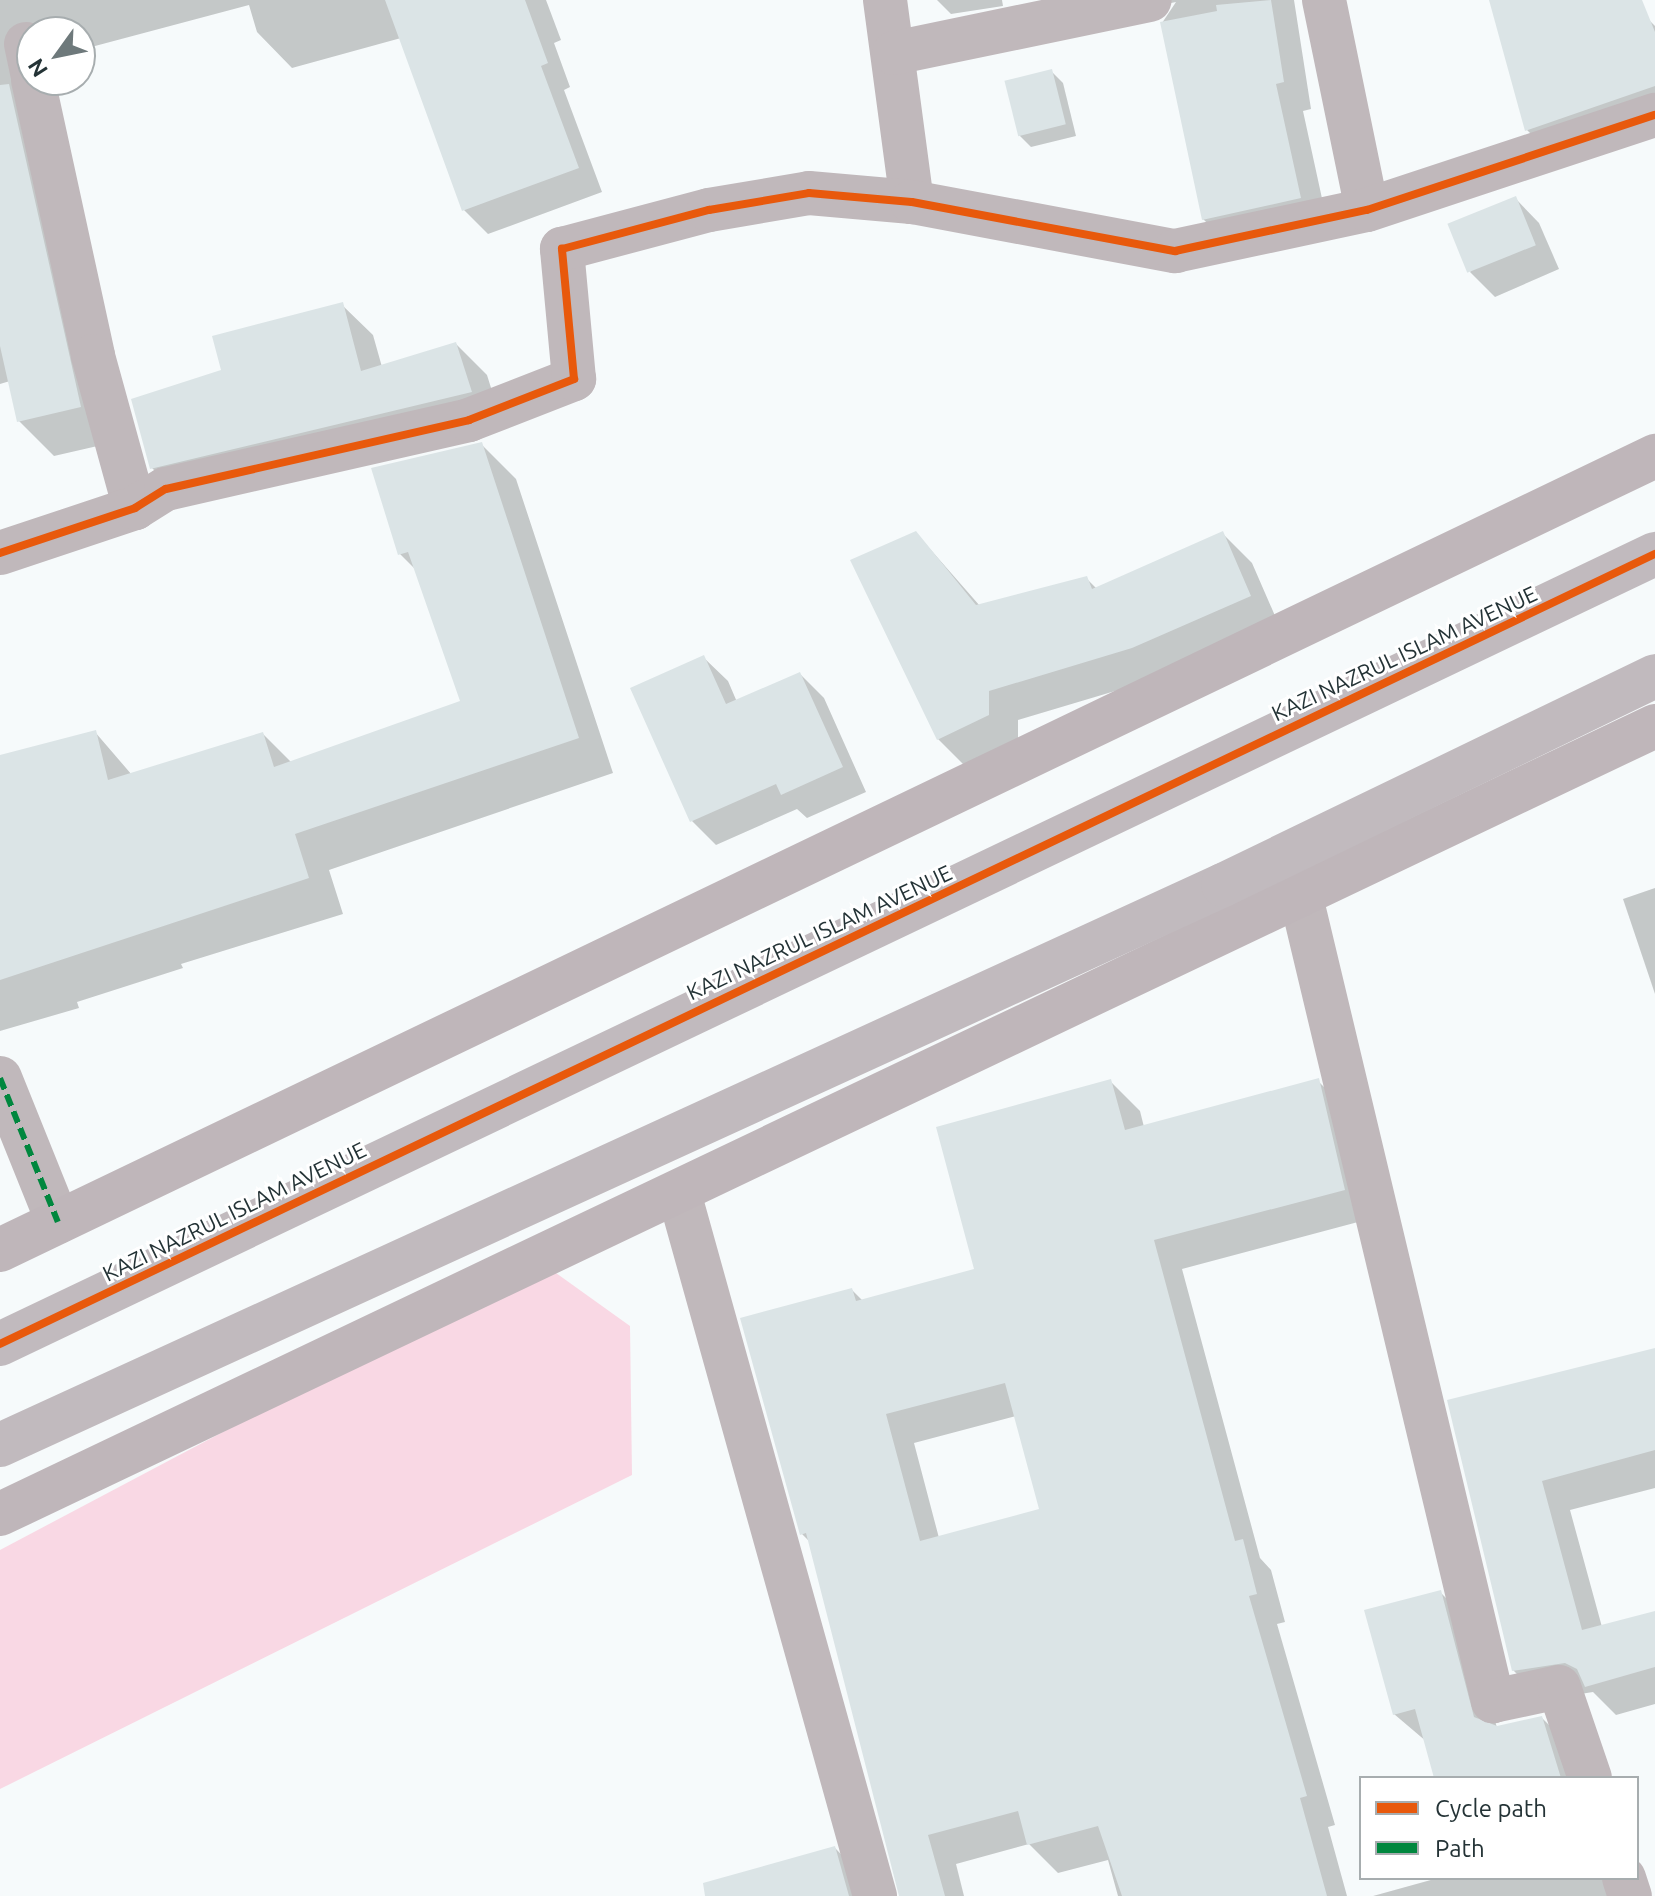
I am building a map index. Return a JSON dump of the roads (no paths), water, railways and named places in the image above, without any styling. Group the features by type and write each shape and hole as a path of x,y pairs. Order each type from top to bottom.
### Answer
{"main road":[{"name":"KAZI NAZRUL ISLAM AVENUE","path":"0,1344 1655,554"},
{"path":"0,1445 1223,885 1655,676"}],"street":[{"path":"885,0 912,202"},
{"path":"894,53 1150,0"},
{"path":"1324,0 1367,210"},
{"path":"37,96 93,356 135,508"},
{"path":"0,553 135,508 166,489 469,420 574,379 562,249 709,210 809,193 912,202 1175,251 1367,210 1655,115"},
{"path":"0,1250 1655,456"},
{"path":"0,1514 1655,726"},
{"path":"1301,897 1493,1701 1559,1687 1589,1776"},
{"path":"0,1078 58,1222"},
{"path":"679,1193 875,1896"}]}
